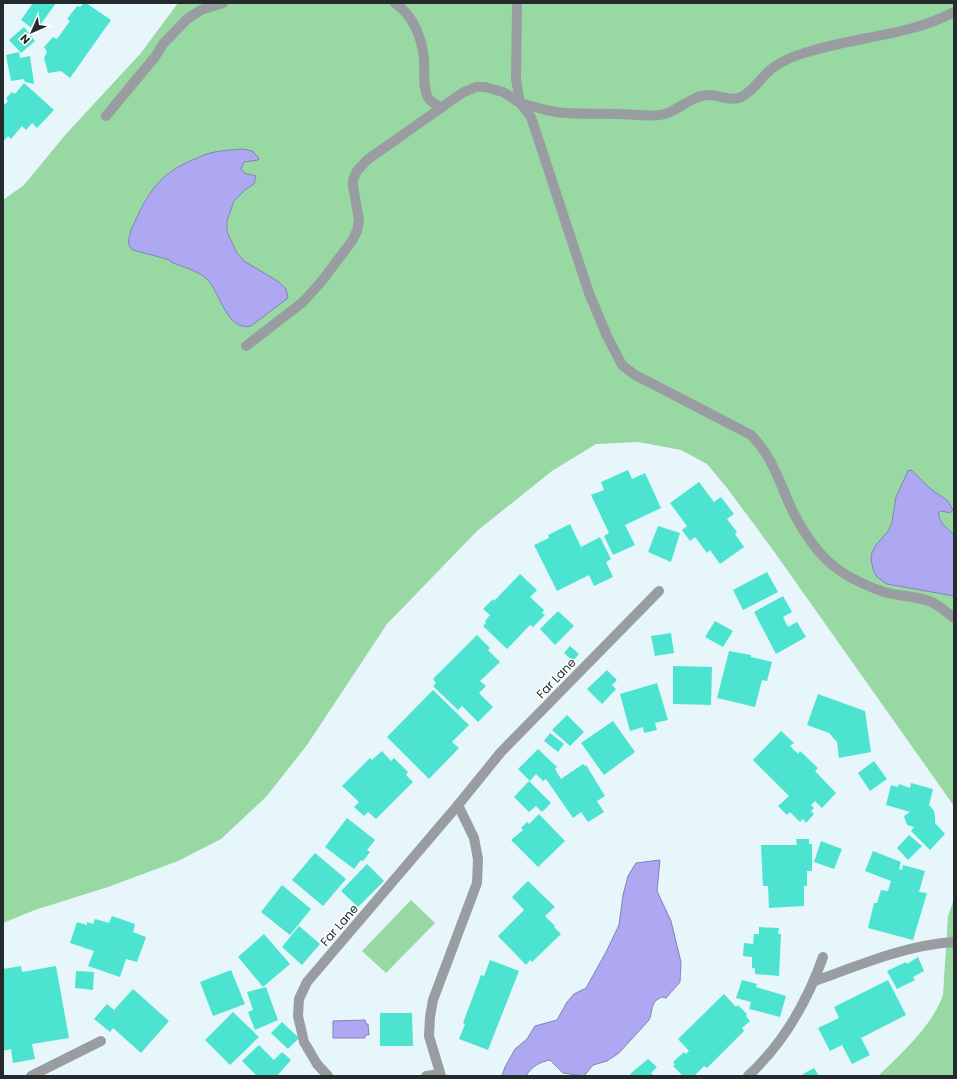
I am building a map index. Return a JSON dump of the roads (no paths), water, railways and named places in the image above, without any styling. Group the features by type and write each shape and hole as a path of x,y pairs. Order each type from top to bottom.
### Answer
{"street":[{"path":"106,116 155,57 163,44 187,19 201,10 223,3"},
{"path":"395,3 410,17 418,30 424,60 424,79 428,99 441,108"},
{"path":"517,3 516,80 520,103 531,117 589,293 607,336 622,365 647,381 751,434 768,455 793,512 805,533 821,554 834,567 851,578 884,592 929,601 941,607 954,618"},
{"path":"246,346 303,302 321,282 352,241 357,231 359,220 353,186 357,171 368,160 462,93 476,86 485,86 503,92 520,103 556,112 589,114 664,114 693,99 704,96 709,95 728,100 739,98 751,91 767,72 795,56 832,45 919,27 954,12"},
{"name":"Far Lane","path":"328,1076 317,1064 304,1042 298,1016 299,999 307,982 458,805 501,752 659,591"},
{"path":"426,1076 441,1075 429,1036 433,1000 476,883 478,859 474,838 458,805"},
{"path":"815,981 874,960 911,949 935,943 954,942"},
{"path":"748,1076 778,1045 793,1023 815,981 824,957"},
{"path":"31,1076 102,1040"}]}
